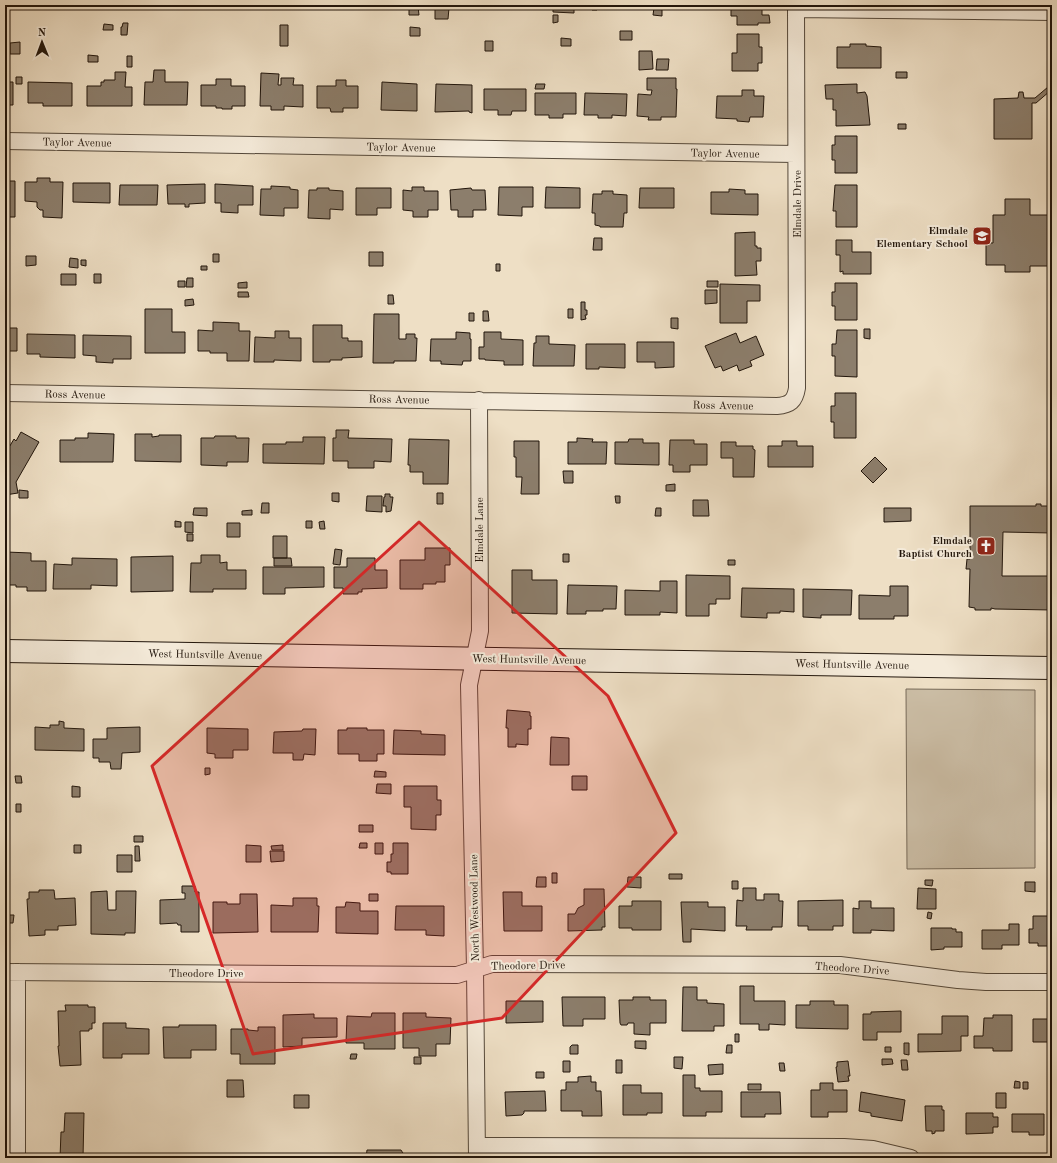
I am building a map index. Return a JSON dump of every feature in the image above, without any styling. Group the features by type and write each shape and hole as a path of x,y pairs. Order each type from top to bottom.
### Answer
{"main road":[{"name":"West Huntsville Avenue","path":"5,651 1052,668"}],"street":[{"path":"796,7 1052,12"},
{"name":"Elmdale Drive","path":"792,402 796,396 797,388 796,7"},
{"name":"Taylor Avenue","path":"5,141 796,154"},
{"name":"Ross Avenue","path":"5,393 777,406 786,405 792,402"},
{"name":"Elmdale Lane","path":"474,659 480,630 479,400"},
{"name":"North Westwood Lane","path":"474,659 469,685 477,1152"},
{"name":"Theodore Drive","path":"11,972 457,974 492,964 840,965 958,980 986,982 1052,982"},
{"path":"11,972 11,1123 17,1158"},
{"path":"477,1152 844,1147 873,1148 911,1158"}],"highlighted area":[{"path":"419,522 608,696 676,833 502,1018 253,1054 152,766"}],"shaded area":[{"path":"906,689 1035,690 1035,868 907,869"}],"building":[{"path":"553,5 574,5 574,13 553,12"},
{"path":"592,5 597,5 597,10 592,10"},
{"path":"731,5 762,5 762,15 769,15 770,23 758,23 758,25 737,25 737,16 731,16"},
{"path":"409,6 418,6 419,15 409,15"},
{"path":"435,8 449,8 448,19 435,19"},
{"path":"654,8 662,9 662,16 653,15"},
{"path":"553,15 558,15 558,22 553,23"},
{"path":"123,23 128,23 127,35 121,35 121,27"},
{"path":"104,24 113,25 113,30 103,30"},
{"path":"280,25 288,25 288,46 280,46"},
{"path":"410,27 420,28 420,36 410,36"},
{"path":"620,31 632,31 632,40 620,40"},
{"path":"737,34 759,34 759,47 762,47 762,63 758,63 758,71 732,71 732,53 737,53"},
{"path":"561,38 571,39 571,46 561,46"},
{"path":"485,41 493,41 493,51 485,51"},
{"path":"20,42 20,54 10,54 10,43"},
{"path":"850,44 866,44 866,46 881,47 881,68 837,68 837,47 850,47"},
{"path":"639,51 652,51 653,69 639,70"},
{"path":"88,55 98,56 98,62 88,62"},
{"path":"127,56 132,56 132,67 127,67"},
{"path":"657,59 669,59 668,70 656,70"},
{"path":"154,70 165,70 165,82 188,82 187,105 144,105 145,82 153,82"},
{"path":"115,72 126,72 125,87 132,87 132,106 87,106 87,86 101,86 101,82 104,82 104,80 115,80"},
{"path":"896,72 907,72 907,78 896,78"},
{"path":"261,73 279,74 278,85 281,85 281,78 294,78 293,85 303,85 303,107 284,106 284,110 271,110 271,106 260,106"},
{"path":"5,76 7,76 7,82 13,82 13,105 5,105"},
{"path":"16,77 22,77 22,84 16,84"},
{"path":"647,78 676,78 676,117 661,117 661,120 648,120 649,117 637,116 638,94 651,95 652,90 647,90"},
{"path":"216,79 231,79 231,86 245,86 245,106 232,106 232,109 222,109 216,108 216,106 201,106 201,85 216,85"},
{"path":"336,80 346,80 346,86 358,86 358,108 343,108 343,112 331,112 330,108 317,108 317,86 336,86"},
{"path":"28,82 72,83 72,106 43,106 43,103 28,103"},
{"path":"382,82 417,84 417,111 381,110"},
{"path":"436,84 472,85 472,113 469,111 435,112"},
{"path":"536,84 545,84 544,89 535,89"},
{"path":"857,84 857,93 865,92 867,96 870,125 836,126 836,110 833,110 833,99 826,99 825,85"},
{"path":"1048,87 1052,87 1052,91 1036,103 1032,103 1032,139 994,139 994,99 1018,98 1019,92 1023,92 1024,98 1035,98"},
{"path":"484,89 526,89 526,111 512,111 511,115 498,115 498,110 484,110"},
{"path":"742,90 754,90 754,96 764,96 763,117 750,117 749,122 737,121 737,119 716,118 717,96 742,96"},
{"path":"535,93 576,93 576,114 563,114 563,118 549,118 549,115 535,115"},
{"path":"585,93 627,94 626,116 612,115 612,118 598,118 598,115 584,115"},
{"path":"898,124 906,124 906,129 898,129"},
{"path":"835,136 857,136 857,173 835,173 835,160 832,160 832,145 835,145"},
{"path":"37,178 50,178 50,182 63,182 62,218 43,217 43,210 40,210 37,207 37,202 25,201 25,182 37,182"},
{"path":"5,181 15,181 15,217 5,217"},
{"path":"73,183 110,183 110,203 73,202"},
{"path":"205,184 205,203 189,204 189,207 185,207 185,204 168,204 167,185"},
{"path":"215,184 253,186 253,205 238,205 238,213 221,212 221,203 215,203"},
{"path":"120,185 158,185 157,205 119,205"},
{"path":"835,185 857,185 857,227 836,227 836,211 833,211"},
{"path":"271,186 290,187 290,189 298,190 298,208 284,208 284,216 260,215 261,189 271,189"},
{"path":"412,187 424,187 424,191 438,191 438,210 428,210 428,217 413,217 413,211 403,210 403,190 412,191"},
{"path":"499,187 533,187 533,207 522,207 522,216 498,215"},
{"path":"546,187 580,188 580,208 545,208"},
{"path":"317,188 329,188 329,190 343,191 343,210 330,209 330,219 308,218 309,190 317,190"},
{"path":"356,188 391,188 391,208 377,208 377,215 356,215"},
{"path":"471,188 472,190 485,190 486,210 473,210 473,217 458,217 458,210 451,210 450,190"},
{"path":"640,188 674,188 674,208 639,208"},
{"path":"729,189 745,190 745,194 758,194 758,215 711,214 711,192 729,192"},
{"path":"602,191 613,191 613,194 627,195 627,213 624,213 623,227 600,227 595,225 595,213 592,213 593,194 602,194"},
{"path":"1005,199 1030,199 1030,215 1050,215 1050,236 1052,236 1052,244 1050,244 1050,265 1030,266 1030,272 1005,272 1005,265 986,265 986,243 993,243 993,215 1005,215"},
{"path":"755,232 755,246 757,246 757,248 761,248 761,261 756,261 757,275 735,276 735,233"},
{"path":"594,238 602,238 602,250 593,250"},
{"path":"836,240 852,240 852,252 871,252 871,274 843,274 843,271 840,272 840,255 836,255"},
{"path":"369,252 383,252 383,266 369,266"},
{"path":"213,254 219,254 219,262 213,262"},
{"path":"26,256 36,256 36,265 26,266"},
{"path":"70,258 78,259 78,268 69,267"},
{"path":"81,260 86,260 86,266 81,265"},
{"path":"496,264 500,264 500,271 496,271"},
{"path":"201,266 207,266 207,270 201,270"},
{"path":"61,274 76,274 76,285 61,285"},
{"path":"94,274 101,274 101,283 94,283"},
{"path":"187,278 193,278 193,287 186,287"},
{"path":"178,281 185,281 185,287 178,287"},
{"path":"707,281 718,281 718,287 707,287"},
{"path":"247,282 247,288 238,288 238,283"},
{"path":"835,283 857,283 857,320 835,320 835,306 832,306 832,292 835,292"},
{"path":"720,284 760,285 760,301 747,301 747,323 720,323"},
{"path":"705,290 717,290 717,303 705,304"},
{"path":"238,292 248,292 249,297 238,297"},
{"path":"5,293 9,293 9,309 5,309"},
{"path":"388,295 393,295 394,304 388,304"},
{"path":"193,299 194,305 185,306 185,300"},
{"path":"581,302 585,302 585,310 587,310 587,315 585,315 586,319 581,320"},
{"path":"145,309 172,309 172,332 185,332 185,353 145,353"},
{"path":"568,309 573,309 573,318 568,318"},
{"path":"483,311 488,311 489,321 483,321"},
{"path":"469,313 474,313 474,321 469,321"},
{"path":"374,314 399,314 399,339 406,339 406,334 415,334 415,338 417,338 416,361 373,363"},
{"path":"671,318 678,318 678,329 671,328"},
{"path":"213,322 239,323 239,331 250,331 249,361 227,361 227,353 198,351 198,330 213,331"},
{"path":"313,325 342,325 342,338 348,338 348,341 362,341 362,357 342,358 342,360 330,360 330,362 313,362"},
{"path":"5,328 17,328 17,351 5,351"},
{"path":"864,329 870,329 870,339 864,338"},
{"path":"837,330 857,330 857,377 835,376 835,356 832,356 832,344 836,344"},
{"path":"275,331 289,331 289,338 301,338 301,361 274,360 274,362 254,362 255,337 275,338"},
{"path":"456,332 470,333 471,361 463,361 462,365 441,364 441,361 430,361 431,339 456,339"},
{"path":"484,332 501,332 501,339 523,340 523,365 504,365 504,361 479,359 479,347 484,347"},
{"path":"736,333 740,343 756,336 764,355 750,361 752,366 739,371 737,365 723,371 721,366 715,368 705,346"},
{"path":"27,334 75,335 75,358 40,357 40,354 27,354"},
{"path":"83,335 131,336 131,359 113,359 113,363 96,362 96,356 83,355"},
{"path":"536,336 549,336 549,344 575,345 574,366 533,366 534,343 536,343"},
{"path":"637,342 674,342 674,367 655,368 655,362 637,362"},
{"path":"586,344 625,344 625,368 599,367 599,369 586,369"},
{"path":"835,393 856,393 856,438 834,438 834,422 831,422 831,406 835,406"},
{"path":"336,430 349,430 348,438 392,439 391,462 374,461 374,468 348,468 348,461 333,461 333,438 336,438"},
{"path":"21,432 39,442 16,482 18,493 5,495 5,454 14,439 16,441"},
{"path":"88,433 114,434 113,462 60,462 60,440 88,438"},
{"path":"135,434 152,434 152,437 159,435 181,435 181,462 135,461"},
{"path":"215,436 236,436 236,438 249,438 248,462 227,462 227,466 201,465 201,438 214,438"},
{"path":"303,437 325,437 324,464 263,463 263,444 303,442"},
{"path":"577,438 593,439 592,442 607,442 606,464 568,464 568,442 577,442"},
{"path":"409,439 449,440 448,484 423,484 423,472 410,472 410,465 408,465"},
{"path":"629,439 643,439 643,443 659,443 659,465 615,464 615,442 628,442"},
{"path":"670,440 694,440 694,444 707,444 707,465 690,465 690,472 673,472 673,465 669,465"},
{"path":"514,441 539,441 539,494 521,494 522,477 516,477"},
{"path":"782,441 797,441 797,446 813,446 813,467 768,467 768,446 782,446"},
{"path":"721,442 736,442 736,446 753,446 753,449 755,450 754,477 733,477 733,458 721,458"},
{"path":"875,457 887,469 873,483 861,471"},
{"path":"563,471 573,471 573,483 564,483"},
{"path":"675,484 675,491 666,491 666,485"},
{"path":"19,490 28,491 28,498 19,498"},
{"path":"332,493 339,493 339,502 332,501"},
{"path":"437,493 443,493 443,504 437,504"},
{"path":"385,494 390,494 390,497 393,497 391,511 386,512 386,506 383,506"},
{"path":"367,496 382,496 382,512 366,511"},
{"path":"615,496 620,496 620,503 616,503"},
{"path":"693,500 708,500 709,516 693,516"},
{"path":"262,503 269,503 269,513 261,513"},
{"name":"Elmdale Baptist Church","path":"1036,504 1041,504 1041,506 1052,506 1052,533 1003,532 1002,576 1052,576 1052,610 991,608 991,610 975,610 975,608 969,607 970,569 966,569 967,559 970,559 970,506 1036,506"},
{"path":"194,508 207,508 207,516 193,515"},
{"path":"656,508 661,508 661,516 655,516"},
{"path":"884,508 911,508 911,521 884,522"},
{"path":"252,510 252,515 242,515 242,511"},
{"path":"175,521 181,522 181,527 175,527"},
{"path":"306,521 312,521 312,528 306,528"},
{"path":"324,521 325,529 320,529 319,522"},
{"path":"185,522 193,522 193,533 185,532"},
{"path":"227,523 240,523 240,537 227,537"},
{"path":"187,534 193,534 193,541 187,541"},
{"path":"273,536 287,536 287,558 273,558"},
{"path":"425,548 450,548 450,565 445,565 445,582 423,584 423,589 400,589 400,560 425,560"},
{"path":"335,549 342,550 340,565 333,564"},
{"path":"6,552 31,553 31,561 46,561 46,591 27,591 27,587 5,585"},
{"path":"563,554 569,554 569,562 563,562"},
{"path":"201,555 220,555 220,563 227,562 227,570 246,570 246,589 213,589 213,592 190,592 191,563 201,563"},
{"path":"173,556 173,591 131,592 131,557"},
{"path":"72,558 117,559 117,586 91,585 91,589 53,589 54,564 72,565"},
{"path":"274,558 291,558 292,566 274,566"},
{"path":"347,558 375,558 375,570 387,570 387,588 362,589 362,592 358,592 358,594 343,594 343,588 334,588 334,567 347,567"},
{"path":"728,560 735,560 735,565 728,565"},
{"path":"263,567 324,567 324,587 285,588 285,594 263,594"},
{"path":"512,570 532,570 532,580 557,580 557,614 512,613"},
{"path":"686,575 730,576 730,599 716,599 716,604 709,604 709,616 686,616"},
{"path":"660,581 677,581 677,613 660,612 660,615 625,615 625,590 660,591"},
{"path":"568,585 617,586 616,609 586,611 586,614 567,614"},
{"path":"890,586 908,586 908,616 894,616 894,619 859,619 859,595 890,596"},
{"path":"742,588 794,589 794,612 780,611 780,613 767,613 767,618 741,617"},
{"path":"803,589 852,590 851,615 821,615 821,618 803,617"},
{"path":"507,710 530,712 531,729 528,729 528,745 516,744 516,747 508,747 508,728 506,728"},
{"path":"59,721 64,722 64,728 84,729 84,751 35,750 35,727 50,728 50,725 59,725"},
{"path":"5,723 8,723 8,740 5,740"},
{"path":"140,727 140,752 122,753 121,769 111,769 110,762 99,762 99,758 93,758 93,739 107,739 107,728"},
{"path":"207,728 248,729 248,750 233,750 233,758 215,758 215,754 207,753"},
{"path":"347,728 384,730 384,754 377,754 377,761 359,761 359,754 338,754 338,730 347,730"},
{"path":"303,729 316,729 315,755 304,754 303,760 293,760 293,753 273,753 274,732 302,731"},
{"path":"394,730 421,731 421,734 445,735 445,755 393,754"},
{"path":"551,737 569,738 569,765 550,765"},
{"path":"205,768 210,768 210,774 205,775"},
{"path":"375,771 386,772 386,777 374,777"},
{"path":"15,776 21,776 22,783 16,783"},
{"path":"572,776 587,776 587,790 572,790"},
{"path":"377,784 391,784 391,794 376,793"},
{"path":"72,786 80,787 80,797 72,797"},
{"path":"404,786 437,786 437,800 441,800 441,815 436,815 436,830 411,829 411,807 404,807"},
{"path":"16,804 21,804 21,812 16,812"},
{"path":"359,825 373,825 373,832 359,832"},
{"path":"134,836 143,836 143,842 134,842"},
{"path":"360,843 367,843 367,848 359,848"},
{"path":"375,843 383,843 383,854 375,854"},
{"path":"393,843 408,843 408,874 391,874 391,872 387,872 387,862 391,862 391,854 393,854"},
{"path":"74,845 81,845 81,853 74,853"},
{"path":"246,845 261,846 261,862 246,862"},
{"path":"283,845 283,850 272,850 271,846"},
{"path":"135,846 139,846 140,861 135,861"},
{"path":"270,851 284,851 284,861 271,862"},
{"path":"117,855 132,855 132,872 117,872"},
{"path":"552,873 557,873 557,883 552,883"},
{"path":"669,874 682,874 682,879 669,879"},
{"path":"537,877 546,877 546,887 536,887"},
{"path":"628,877 641,877 641,888 627,887"},
{"path":"925,880 933,880 932,886 925,885"},
{"path":"732,881 738,881 738,889 732,889"},
{"path":"1025,882 1035,882 1035,892 1025,891"},
{"path":"182,886 195,886 195,892 199,892 199,932 181,932 181,925 178,925 177,923 160,924 160,900 185,899 185,893 182,893"},
{"path":"743,888 756,888 756,900 764,900 764,894 779,894 779,901 783,901 782,927 772,927 772,930 746,930 747,926 736,926 737,900 743,901"},
{"path":"918,888 936,889 936,909 917,909"},
{"path":"584,889 604,889 605,927 602,927 602,930 568,931 568,914 575,914 578,908 584,905"},
{"path":"39,890 54,890 55,899 75,898 76,925 58,926 58,930 45,930 45,935 29,936 27,899 29,899 29,892 39,892"},
{"path":"107,891 108,910 116,910 116,891 136,891 135,933 125,933 125,935 91,934 91,892"},
{"path":"503,892 522,892 522,906 542,906 542,931 504,931"},
{"path":"240,894 257,894 258,932 213,933 213,902 240,904"},
{"path":"369,894 378,894 378,901 369,901"},
{"path":"293,898 317,898 317,906 319,906 318,932 271,932 271,905 293,906"},
{"path":"843,900 843,926 833,926 833,930 808,930 808,926 798,926 798,901"},
{"path":"632,901 661,901 661,930 632,930 632,928 619,928 619,906 632,906"},
{"path":"859,901 871,901 871,908 894,908 894,931 871,930 871,933 853,933 853,908 859,909"},
{"path":"346,902 360,903 360,911 378,911 378,934 336,933 336,907 345,907"},
{"path":"681,902 708,902 708,907 725,907 725,931 691,929 691,942 683,942"},
{"path":"396,906 444,906 444,936 426,935 426,930 395,930"},
{"path":"928,912 932,913 931,919 927,918"},
{"path":"8,915 14,915 13,923 8,923"},
{"path":"1033,916 1050,916 1052,943 1050,943 1050,946 1038,946 1038,943 1029,943 1029,929 1033,929"},
{"path":"1009,924 1019,924 1019,945 1002,945 1002,949 982,949 982,930 1009,930"},
{"path":"931,928 952,928 956,929 956,932 962,932 962,947 944,947 944,949 931,950"},
{"path":"740,986 754,986 754,1001 785,1001 785,1025 769,1024 769,1030 759,1030 759,1024 740,1024"},
{"path":"683,987 697,987 697,1000 707,1000 707,1003 724,1004 724,1026 714,1026 714,1031 682,1031"},
{"path":"562,997 605,997 605,1019 583,1019 583,1026 563,1026"},
{"path":"633,997 650,997 650,1000 666,1000 666,1023 650,1023 650,1035 634,1034 634,1023 621,1025 619,1000 633,1000"},
{"path":"506,1001 543,1001 543,1022 506,1023"},
{"path":"810,1001 834,1001 834,1005 848,1005 848,1029 796,1028 796,1005 810,1005"},
{"path":"65,1005 88,1005 88,1007 95,1007 95,1023 92,1023 92,1029 89,1029 89,1031 80,1031 81,1065 60,1066 58,1046 58,1011 66,1011"},
{"path":"901,1011 901,1032 877,1032 877,1040 863,1040 863,1014 871,1014 871,1012"},
{"path":"372,1013 395,1013 395,1049 364,1049 364,1043 346,1043 347,1016 371,1017"},
{"path":"403,1013 426,1013 426,1017 451,1018 450,1044 436,1044 436,1056 419,1056 419,1048 403,1048"},
{"path":"314,1014 314,1018 337,1018 337,1037 302,1038 302,1046 283,1047 283,1015"},
{"path":"993,1015 1012,1015 1012,1051 993,1051 993,1048 974,1048 974,1036 983,1036 984,1018 993,1018"},
{"path":"942,1016 968,1016 968,1036 961,1036 961,1051 918,1052 918,1034 942,1034"},
{"path":"1033,1019 1052,1019 1052,1042 1033,1042"},
{"path":"103,1023 126,1023 126,1028 149,1029 149,1054 122,1054 122,1058 103,1058"},
{"path":"179,1025 216,1025 216,1050 191,1050 191,1058 164,1058 163,1027 179,1027"},
{"path":"258,1027 275,1027 275,1064 240,1064 240,1054 231,1054 231,1029 248,1029 258,1031"},
{"path":"735,1034 739,1034 739,1042 735,1042"},
{"path":"635,1041 646,1041 646,1049 635,1048"},
{"path":"904,1043 909,1043 909,1055 904,1054"},
{"path":"572,1045 578,1045 578,1054 570,1054 570,1047"},
{"path":"727,1045 732,1045 732,1053 726,1053"},
{"path":"885,1047 891,1047 891,1052 885,1052"},
{"path":"351,1054 357,1054 356,1059 350,1059"},
{"path":"414,1057 421,1057 421,1064 414,1064"},
{"path":"674,1057 683,1057 682,1069 674,1068"},
{"path":"882,1059 892,1059 893,1064 882,1065"},
{"path":"616,1060 622,1060 622,1073 616,1073"},
{"path":"901,1060 907,1060 908,1070 902,1070"},
{"path":"563,1061 570,1061 570,1072 563,1072"},
{"path":"848,1061 850,1076 848,1076 849,1081 838,1082 836,1067 837,1062"},
{"path":"779,1063 784,1063 785,1071 780,1071"},
{"path":"723,1064 723,1074 709,1075 708,1065"},
{"path":"536,1072 544,1072 544,1078 536,1078"},
{"path":"683,1075 695,1075 695,1088 700,1088 700,1091 722,1091 722,1112 706,1112 706,1116 683,1116"},
{"path":"591,1076 591,1082 596,1082 596,1091 601,1091 602,1116 582,1116 582,1111 561,1111 561,1090 566,1090 566,1082 578,1082 578,1077"},
{"path":"227,1080 243,1080 244,1097 227,1097"},
{"path":"1015,1081 1020,1082 1020,1088 1014,1088"},
{"path":"1023,1082 1028,1082 1028,1089 1023,1089"},
{"path":"820,1083 833,1083 833,1090 847,1090 847,1112 828,1112 828,1117 811,1117 811,1090 820,1090"},
{"path":"748,1084 761,1084 761,1090 748,1090"},
{"path":"623,1085 641,1085 641,1093 662,1093 662,1113 647,1113 647,1115 623,1115"},
{"path":"545,1091 546,1111 524,1111 522,1115 506,1116 505,1092"},
{"path":"741,1092 780,1092 781,1114 765,1114 765,1117 741,1117"},
{"path":"861,1092 905,1100 902,1121 871,1116 871,1113 859,1111"},
{"path":"996,1093 1006,1093 1006,1108 996,1108"},
{"path":"294,1095 309,1095 309,1108 294,1108"},
{"path":"925,1106 942,1106 942,1110 944,1110 944,1131 935,1131 935,1133 932,1134 932,1131 926,1131"},
{"path":"65,1113 84,1113 83,1158 60,1158 61,1132 64,1132"},
{"path":"966,1113 993,1113 993,1117 998,1117 998,1127 993,1127 993,1133 966,1134"},
{"path":"1012,1114 1044,1114 1044,1135 1029,1135 1029,1132 1012,1132"},
{"path":"367,1150 401,1150 406,1158 366,1158"}],"place":[{"name":"Elmdale Elementary School","path":"982,236"},
{"name":"Elmdale Baptist Church","path":"986,546"}]}
